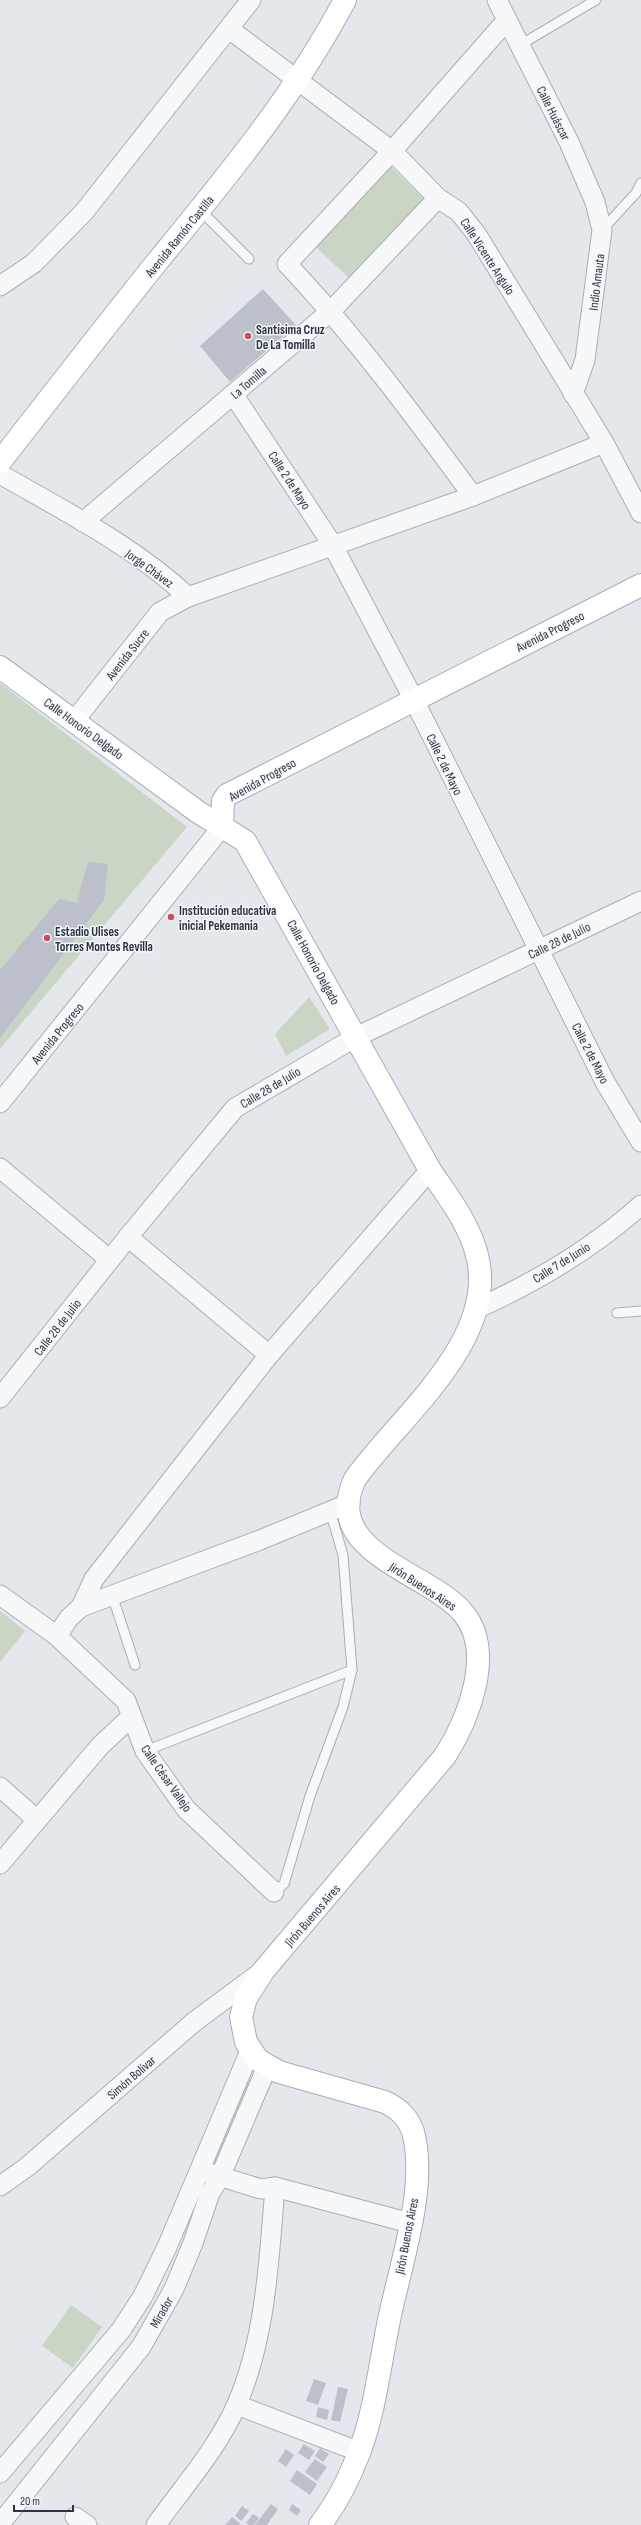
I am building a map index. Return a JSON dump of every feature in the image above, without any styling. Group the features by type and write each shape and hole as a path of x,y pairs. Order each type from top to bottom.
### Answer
{"street":[{"path":"0,286 34,263 74,223 251,0"},
{"name":"Avenida Ramón Castilla","path":"0,462 104,328 201,210 298,78 345,0"},
{"name":"Calle Huáscar","path":"497,0 569,142 595,202 602,230"},
{"path":"473,496 399,395 331,311 287,264 392,151 507,20"},
{"name":"Calle Vicente Angulo","path":"229,29 298,78 392,151 438,198 458,212 477,235 604,443 641,513"},
{"name":"La Tomilla","path":"83,522 331,311 438,198"},
{"name":"Indio Amauta","path":"573,394 585,360 602,230"},
{"name":"Calle 2 de Mayo","path":"234,394 332,544 414,700 538,951 605,1082 641,1142"},
{"path":"188,597 332,544 473,496 604,443"},
{"name":"Jorge Chávez","path":"0,474 83,522 163,573 188,597"},
{"name":"Avenida Progreso","path":"0,1103 222,827 223,801 227,795 641,585"},
{"name":"Avenida Sucre","path":"74,721 160,612 188,597"},
{"name":"Calle Honorio Delgado","path":"0,667 198,812 245,841 430,1170 460,1215 474,1244 480,1274 476,1309"},
{"name":"Calle 28 de Julio","path":"0,1398 128,1237 235,1108 356,1037 641,901"},
{"path":"0,1168 110,1260"},
{"path":"57,1636 69,1618 81,1606 94,1579 269,1355 430,1170"},
{"name":"Calle 7 de Junio","path":"476,1309 527,1283 614,1229 641,1205"},
{"path":"128,1237 269,1355"},
{"name":"Jirón Buenos Aires","path":"320,2525 344,2490 360,2452 414,2204 416,2158 413,2133 409,2122 401,2112 385,2102 267,2067 250,2051 242,2026 243,2007 252,1987 264,1970 445,1756 464,1723 473,1694 476,1645 464,1613 440,1594 386,1561 369,1548 356,1531 352,1521 340,1507 355,1479 445,1369 468,1332 476,1309"},
{"path":"81,1606 260,1540 340,1507"},
{"name":"Calle César Vallejo","path":"0,1595 57,1636 126,1701 145,1751 186,1809 274,1892"},
{"path":"0,1864 36,1819 100,1746 131,1717"},
{"path":"0,1787 36,1819"},
{"name":"Simón Bolívar","path":"0,2186 27,2167 194,2022 264,1970"},
{"name":"Mirador","path":"0,2473 133,2314 167,2248 250,2051"},
{"name":"Mirador","path":"0,2524 141,2347 174,2289 193,2243 210,2193 220,2177 267,2067"},
{"path":"200,2170 261,2189 275,2187 410,2224"},
{"path":"156,2525 208,2453 237,2405 250,2366 264,2295 275,2187"},
{"path":"237,2405 360,2452"}],"lane":[{"path":"520,45 596,0"},
{"path":"602,230 636,193 641,182"},
{"path":"201,210 249,259"},
{"path":"617,1313 641,1311"},
{"path":"274,1892 284,1884 310,1796 343,1707 352,1670 340,1507"},
{"path":"112,1595 135,1665"},
{"path":"145,1751 352,1670"}],"green space":[{"path":"388,164 425,200 352,281 314,245"},
{"name":"Estadio Ulises Torres Montes Revilla","path":"0,683 187,827 0,1049"},
{"path":"309,997 330,1029 286,1056 275,1034"},
{"path":"0,1611 25,1631 0,1662"},
{"path":"247,2079 252,2080 217,2164 212,2160"},
{"path":"71,2305 102,2327 73,2368 42,2346"}],"building":[{"name":"Santísima Cruz De La Tomilla","path":"263,289 296,325 230,382 200,346"},
{"path":"88,862 108,864 104,900 0,1038 0,970 59,899 77,903"},
{"path":"314,2379 326,2383 318,2405 306,2401"},
{"path":"338,2387 348,2389 340,2422 331,2420"},
{"path":"318,2407 329,2410 327,2420 316,2417"},
{"path":"304,2444 315,2451 309,2460 298,2453"},
{"path":"320,2448 329,2454 323,2462 315,2456"},
{"path":"286,2449 294,2455 286,2467 278,2461"},
{"path":"315,2459 327,2467 317,2481 305,2472"},
{"path":"297,2470 317,2484 310,2495 290,2481"},
{"path":"271,2504 278,2509 267,2525 255,2525"},
{"path":"292,2504 301,2510 297,2516 289,2510"},
{"path":"242,2506 249,2511 241,2521 235,2516"},
{"path":"253,2514 259,2518 254,2525 249,2525 246,2523"},
{"path":"232,2517 240,2523 239,2525 225,2525"}],"place":[{"name":"Santísima Cruz De La Tomilla","path":"248,336"},
{"name":"Institución educativa inicial Pekemania","path":"171,917"},
{"name":"Estadio Ulises Torres Montes Revilla","path":"47,938"}]}
